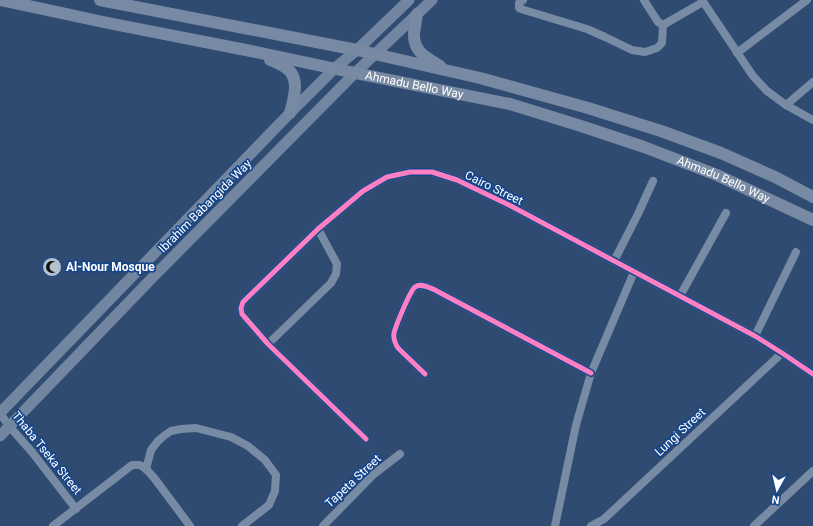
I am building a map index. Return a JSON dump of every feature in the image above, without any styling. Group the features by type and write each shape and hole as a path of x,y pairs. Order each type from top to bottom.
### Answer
{"main road":[{"name":"Ahmadu Bello Way","path":"1,0 510,104 644,147 717,176 813,220"},
{"name":"Ahmadu Bello Way","path":"100,0 357,50 480,78 588,108 661,131 721,153 775,176 813,197"},
{"name":"Ibrahim Babangida Way","path":"0,413 290,113 335,68 357,50 409,0"},
{"name":"Ibrahim Babangida Way","path":"0,436 154,276 356,73 432,0"},
{"path":"417,14 414,41 417,49 423,55 448,71"},
{"path":"251,51 286,67 292,75 295,82 295,89 290,113"}],"street":[{"path":"523,0 519,3 519,8 587,29 632,50 646,52 658,48 662,43 663,25"},
{"path":"644,0 658,22 663,25"},
{"path":"737,52 807,0"},
{"path":"663,25 703,1 753,76 767,91 786,105 813,120"},
{"path":"786,105 813,82"},
{"name":"Cairo Street","path":"366,439 268,344 242,314 241,308 243,302 318,229 363,191 387,177 410,172 432,172 457,180 509,205 755,336 812,371"},
{"path":"614,261 653,181"},
{"path":"680,296 726,213"},
{"path":"268,344 331,283 336,274 337,264 318,229"},
{"path":"755,336 796,252"},
{"path":"555,526 576,425 591,373 634,272"},
{"path":"424,374 398,348 395,342 394,334 410,293 414,287 419,285 427,286 433,289 591,373"},
{"name":"Lungi Street","path":"591,526 604,519 782,353"},
{"name":"Thaba Tseka Street","path":"0,413 76,509"},
{"path":"146,469 151,450 171,431 196,428 231,437 248,446 265,460 276,475 275,491 269,505 242,526"},
{"name":"Tapeta Street","path":"323,526 374,474 400,454"},
{"path":"53,526 132,465 140,465 146,469 190,526"},
{"path":"754,526 813,471"}],"cycle path":[{"path":"366,439 268,344 242,314 241,308 243,302 318,229 363,191 387,177 410,172 432,172 457,180 509,205 755,336 813,374"},
{"path":"425,374 398,348 394,337 395,329 407,301 415,287 419,285 433,289 591,373"}],"place":[{"name":"Al-Nour Mosque","path":"52,267"}]}
